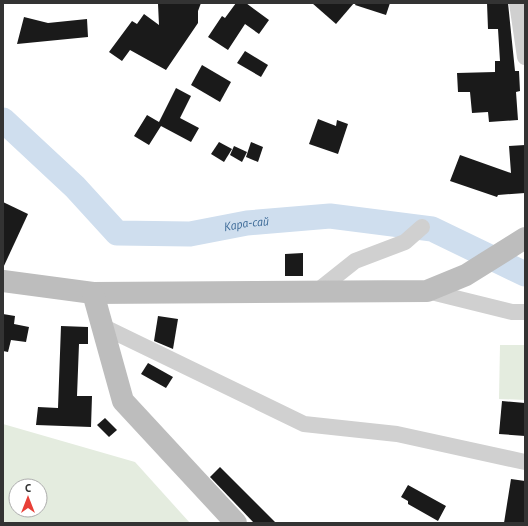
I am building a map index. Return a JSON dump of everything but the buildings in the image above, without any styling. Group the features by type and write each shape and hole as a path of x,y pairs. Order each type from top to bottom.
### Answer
{"main road":[{"path":"3,281 93,293 427,291 466,275 525,238"},
{"path":"93,293 104,327 123,401 236,523"}],"street":[{"path":"518,3 525,56"},
{"path":"316,292 355,260 405,242 422,227"},
{"path":"427,291 512,312 525,312"},
{"path":"104,327 304,424 397,434 525,462"}],"shaded area":[{"path":"500,345 525,345 525,400 499,399"},
{"path":"3,424 135,462 190,523 3,523"}],"waterway":[{"name":"Кара-сай","path":"3,120 75,187 117,233 190,234 247,223 330,216 432,229 525,274"}]}
